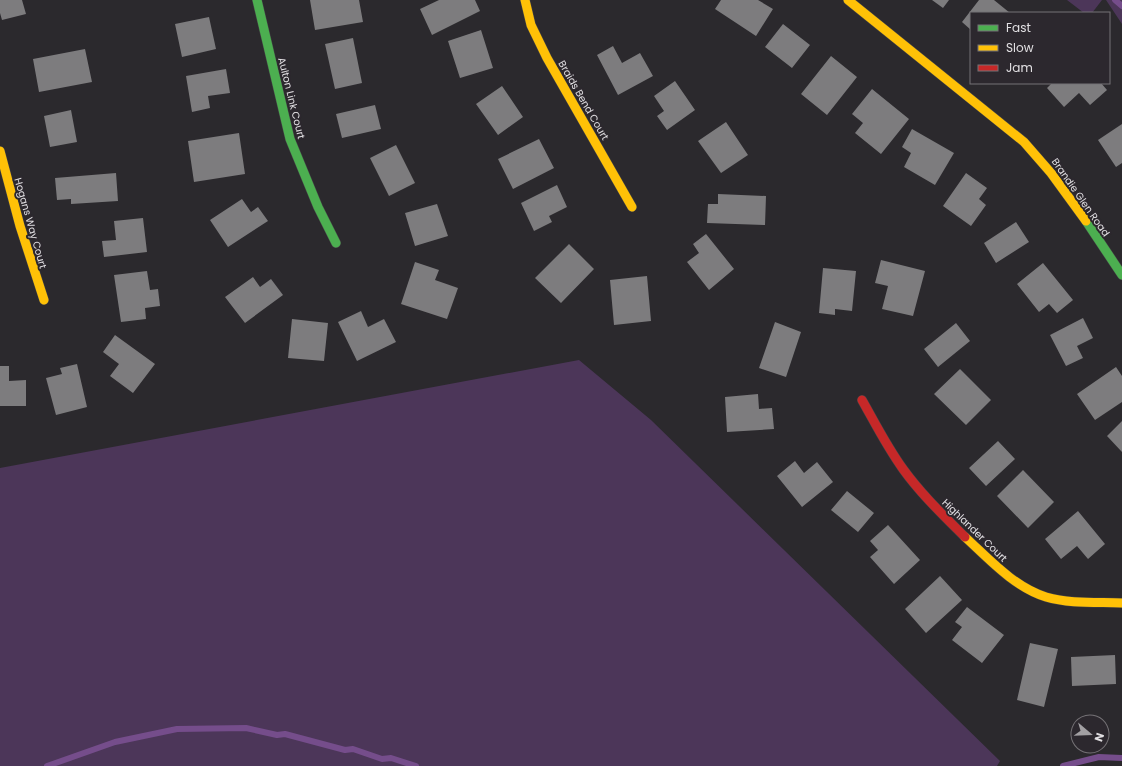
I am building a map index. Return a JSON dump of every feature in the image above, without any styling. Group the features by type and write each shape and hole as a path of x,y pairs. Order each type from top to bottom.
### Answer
{"street":[{"name":"Aulton Link Court","path":"257,0 290,139 318,207 336,243"},
{"name":"Braids Bend Court","path":"525,0 531,25 546,58 608,162 632,207"},
{"name":"Brandie Glen Road","path":"848,0 1024,142 1042,160 1057,179 1122,275"},
{"name":"Hogans Way Court","path":"0,151 19,223 44,300"},
{"name":"Highlander Court","path":"862,400 909,477 930,501 1005,575 1025,588 1046,596 1071,602 1122,603"}],"shaded area":[{"path":"1067,0 1102,0 1093,12 1083,12"},
{"path":"1106,0 1122,0 1122,24"},
{"path":"579,360 651,420 1000,761 997,766 0,766 0,468"}],"building":[{"path":"0,0 22,0 26,14 2,20 0,13"},
{"path":"310,0 359,0 363,22 315,30"},
{"path":"439,0 475,0 480,11 432,35 420,9"},
{"path":"721,0 758,0 773,9 756,36 715,9"},
{"path":"932,0 949,0 943,8"},
{"path":"979,0 994,0 1009,12 970,12 970,29 962,22"},
{"path":"209,17 216,49 182,57 175,24"},
{"path":"783,24 810,45 792,68 765,47"},
{"path":"481,30 493,68 460,78 448,41"},
{"path":"353,38 362,83 335,89 325,44"},
{"path":"613,46 622,63 640,53 653,76 618,95 597,55"},
{"path":"85,49 92,82 39,92 33,59"},
{"path":"831,56 857,77 827,115 801,94"},
{"path":"226,69 230,93 208,96 210,108 192,112 186,76"},
{"path":"675,81 695,110 667,130 657,116 664,111 654,96"},
{"path":"1051,84 1102,84 1107,90 1090,105 1079,93 1064,107 1047,88"},
{"path":"502,86 523,117 498,135 476,104"},
{"path":"872,89 909,119 881,154 855,133 863,123 852,114"},
{"path":"375,105 381,129 342,138 336,114"},
{"path":"71,110 77,142 50,147 44,116"},
{"path":"726,122 748,155 721,173 698,141"},
{"path":"1122,124 1122,163 1116,167 1098,140"},
{"path":"912,129 954,153 935,185 904,167 911,153 902,147"},
{"path":"239,133 245,174 194,182 188,141"},
{"path":"539,139 554,168 513,189 498,159"},
{"path":"396,145 415,183 389,196 370,158"},
{"path":"116,173 118,201 71,204 71,199 57,200 55,178"},
{"path":"966,173 987,188 979,199 986,205 971,226 943,206"},
{"path":"557,185 567,207 549,216 552,222 534,231 521,203"},
{"path":"718,194 766,196 765,225 707,223 708,204 718,204"},
{"path":"242,199 251,212 258,207 268,221 228,247 210,220"},
{"path":"437,204 448,236 415,246 405,213"},
{"path":"143,218 147,252 104,257 102,241 116,240 114,221"},
{"path":"1016,222 1029,242 996,263 984,243"},
{"path":"706,234 734,269 709,290 687,262 699,253 693,244"},
{"path":"569,244 594,269 561,303 535,278"},
{"path":"881,260 925,271 913,316 882,309 888,286 875,283"},
{"path":"415,262 439,270 435,280 458,288 447,319 401,304"},
{"path":"1043,263 1073,300 1057,313 1049,304 1039,312 1017,284"},
{"path":"823,268 856,271 852,311 835,309 835,315 819,313"},
{"path":"147,271 150,290 158,289 160,306 145,308 146,319 121,322 114,275"},
{"path":"647,276 651,321 614,325 610,280"},
{"path":"253,277 260,287 271,279 283,295 245,323 225,297"},
{"path":"361,311 368,327 384,319 396,342 357,361 338,322"},
{"path":"1083,318 1093,338 1077,346 1083,358 1066,366 1050,335"},
{"path":"292,319 328,323 324,361 288,358"},
{"path":"775,322 801,332 786,377 759,368"},
{"path":"956,323 970,341 938,367 924,349"},
{"path":"115,335 155,364 133,393 110,376 119,364 103,352"},
{"path":"77,364 87,407 56,415 46,378 62,374 60,368"},
{"path":"0,366 9,366 9,381 26,380 26,406 0,406"},
{"path":"1116,367 1122,376 1122,402 1095,420 1077,394"},
{"path":"960,369 991,400 966,425 934,394"},
{"path":"758,394 759,409 772,408 774,429 727,432 725,397"},
{"path":"1122,421 1122,452 1107,436"},
{"path":"998,441 1015,459 986,486 969,468"},
{"path":"795,461 804,473 817,462 833,482 802,507 777,476"},
{"path":"1023,470 1054,502 1028,528 997,496"},
{"path":"847,491 874,513 858,532 831,510"},
{"path":"1078,511 1105,544 1088,559 1077,546 1061,559 1045,539"},
{"path":"888,525 920,560 894,584 870,557 878,550 870,541"},
{"path":"940,576 962,600 926,633 905,609"},
{"path":"967,607 1004,635 982,663 952,640 962,627 955,622"},
{"path":"1030,643 1058,649 1044,707 1017,700"},
{"path":"1115,655 1116,684 1072,686 1071,657"}],"waterway":[{"path":"1115,0 1122,6"},
{"path":"47,766 115,742 177,729 246,728 277,735 285,734 345,750 353,749 382,759 391,758 416,766"},
{"path":"1063,766 1099,757 1122,758"}],"traffic: fast":[{"path":"257,0 290,139 318,207 336,243"},
{"path":"1086,221 1122,275"}],"traffic: slow":[{"path":"525,0 531,25 547,58 632,207"},
{"path":"848,0 1024,142 1051,173 1086,221"},
{"path":"0,151 20,226 44,300"},
{"path":"965,537 1002,572 1034,592 1046,597 1064,601 1122,603"}],"traffic: jam":[{"path":"862,400 886,444 903,469 925,496 965,537"}]}
